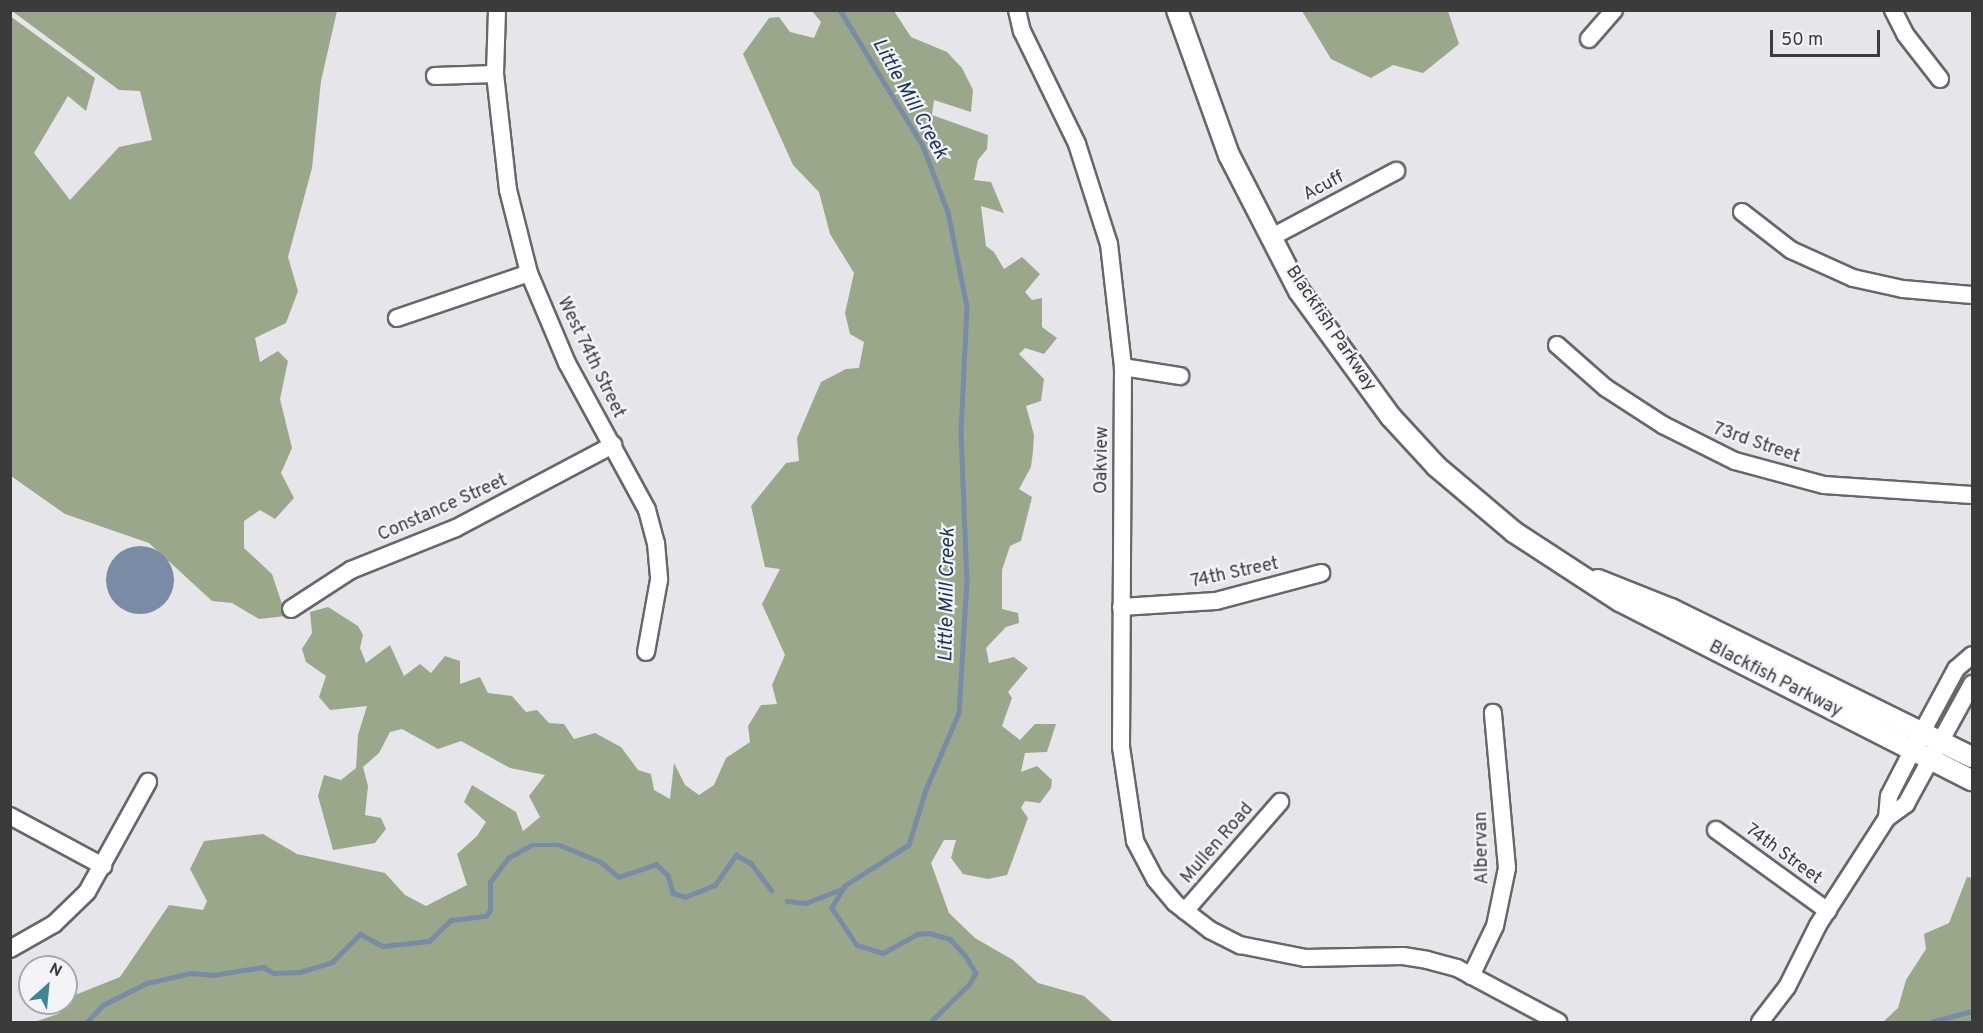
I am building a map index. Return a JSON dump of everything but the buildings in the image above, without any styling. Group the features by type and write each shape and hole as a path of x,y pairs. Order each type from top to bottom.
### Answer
{"main road":[{"name":"Blackfish Parkway","path":"1177,10 1229,155 1299,291 1348,361 1436,466 1514,532 1620,601 1972,780"},
{"name":"Blackfish Parkway","path":"1581,574 1627,589 1671,609 1972,757"}],"street":[{"name":"West 74th Street","path":"496,10 495,74 508,190 529,273 567,363 647,510 656,543 659,580 646,652"},
{"name":"Oakview","path":"1017,10 1022,31 1077,144 1109,244 1123,367 1121,747 1135,841 1155,879 1185,911 1240,945 1269,953 1305,957 1403,956 1457,969 1558,1023"},
{"path":"1589,39 1614,10"},
{"path":"1893,10 1905,34 1940,79"},
{"path":"435,76 495,74"},
{"name":"Acuff","path":"1270,238 1396,171"},
{"path":"1742,212 1791,250 1852,278 1903,289 1972,295"},
{"path":"397,318 529,273"},
{"name":"73rd Street","path":"1557,345 1606,388 1654,419 1735,461 1824,485 1972,495"},
{"path":"1123,367 1180,376"},
{"name":"Constance Street","path":"291,609 351,570 456,528 613,445"},
{"name":"74th Street","path":"1120,607 1216,601 1321,573"},
{"path":"1887,818 1889,796 1922,732 1956,669 1972,655"},
{"path":"1760,1023 1787,987 1828,911 1887,818 1906,804 1972,684"},
{"name":"Albervan","path":"1471,976 1495,926 1507,868 1493,713"},
{"path":"10,950 54,924 87,892 148,782"},
{"name":"Mullen Road","path":"1185,911 1280,802"},
{"path":"10,816 103,866"},
{"name":"74th Street","path":"1716,830 1828,911"}],"green space":[{"path":"12,11 337,11 321,81 312,168 288,257 298,291 286,323 255,338 260,362 278,351 288,361 280,399 292,448 281,473 294,498 275,519 260,510 244,521 244,548 272,574 286,616 259,619 232,603 212,601 149,543 65,514 11,476 10,16 95,78 86,111 68,96 34,153 70,200 119,147 152,140 140,91 119,90"},
{"path":"812,11 894,11 911,37 947,52 962,68 973,90 971,112 934,100 932,115 988,135 987,149 978,160 974,180 991,182 1004,213 981,206 986,246 994,252 1004,269 1022,257 1040,274 1025,292 1032,300 1042,298 1042,327 1057,338 1044,354 1025,348 1019,354 1044,379 1041,401 1026,406 1034,435 1033,451 1031,467 1019,489 1032,497 1021,541 1010,546 1002,570 1002,609 1018,613 1019,623 1006,627 986,648 989,663 1014,657 1028,668 1008,692 1012,698 1002,726 1020,740 1035,724 1056,724 1047,752 1025,753 1021,772 1037,766 1052,780 1051,788 1040,803 1025,801 1021,808 1028,818 1007,875 988,879 963,874 951,858 956,840 944,840 931,863 949,913 975,938 1013,960 1038,983 1084,996 1113,1022 34,1022 55,1015 78,1015 78,994 120,977 169,905 203,910 207,901 190,869 204,841 263,834 297,854 385,873 405,895 426,906 467,885 457,854 477,836 486,822 464,802 472,785 516,812 523,831 540,817 529,796 545,775 510,768 461,741 438,749 402,729 390,732 379,753 363,767 368,786 365,815 381,818 386,829 375,843 333,850 318,796 324,775 341,780 356,768 358,735 367,706 330,710 319,697 326,676 306,662 302,649 312,633 310,612 328,607 358,626 363,635 360,648 366,663 390,645 404,676 420,664 431,673 445,656 460,661 460,684 480,677 488,693 512,696 526,712 537,710 549,723 564,724 574,739 595,733 621,747 638,770 651,774 654,790 670,799 674,763 685,785 699,795 714,785 726,758 750,742 748,726 761,705 777,704 772,685 785,655 762,604 780,569 765,567 751,506 786,463 799,461 797,438 821,382 846,369 859,368 864,342 850,334 845,313 854,273 830,234 819,192 793,165 743,54 769,18 779,17 790,32 814,38 821,22"},
{"path":"1302,11 1448,11 1459,44 1423,73 1393,65 1371,78 1331,59"},
{"path":"1967,877 1972,878 1972,1022 1883,1022 1898,1008 1906,980 1926,949 1924,934 1949,923"}],"water":[{"path":"140,546 153,549 164,556 171,567 174,580 171,593 164,604 153,611 140,614 127,611 116,604 109,593 106,580 109,567 116,556 127,549"}],"waterway":[{"name":"Little Mill Creek","path":"840,10 923,146 948,212 967,306 961,433 967,580 959,713 926,790 909,845 845,886 832,908 857,945 883,953 917,934 929,933 950,939 965,955 976,973 970,984 931,1022"},
{"path":"87,1022 103,1005 147,983 191,973 213,975 263,967 274,973 300,972 332,962 360,934 383,946 429,941 451,920 486,916 490,910 490,882 508,858 531,845 560,845 601,862 619,877 656,864 668,875 673,893 685,897 715,885 736,855 751,863 771,890"},
{"path":"787,901 806,903 844,888"},
{"path":"1931,1022 1972,1011"}]}
